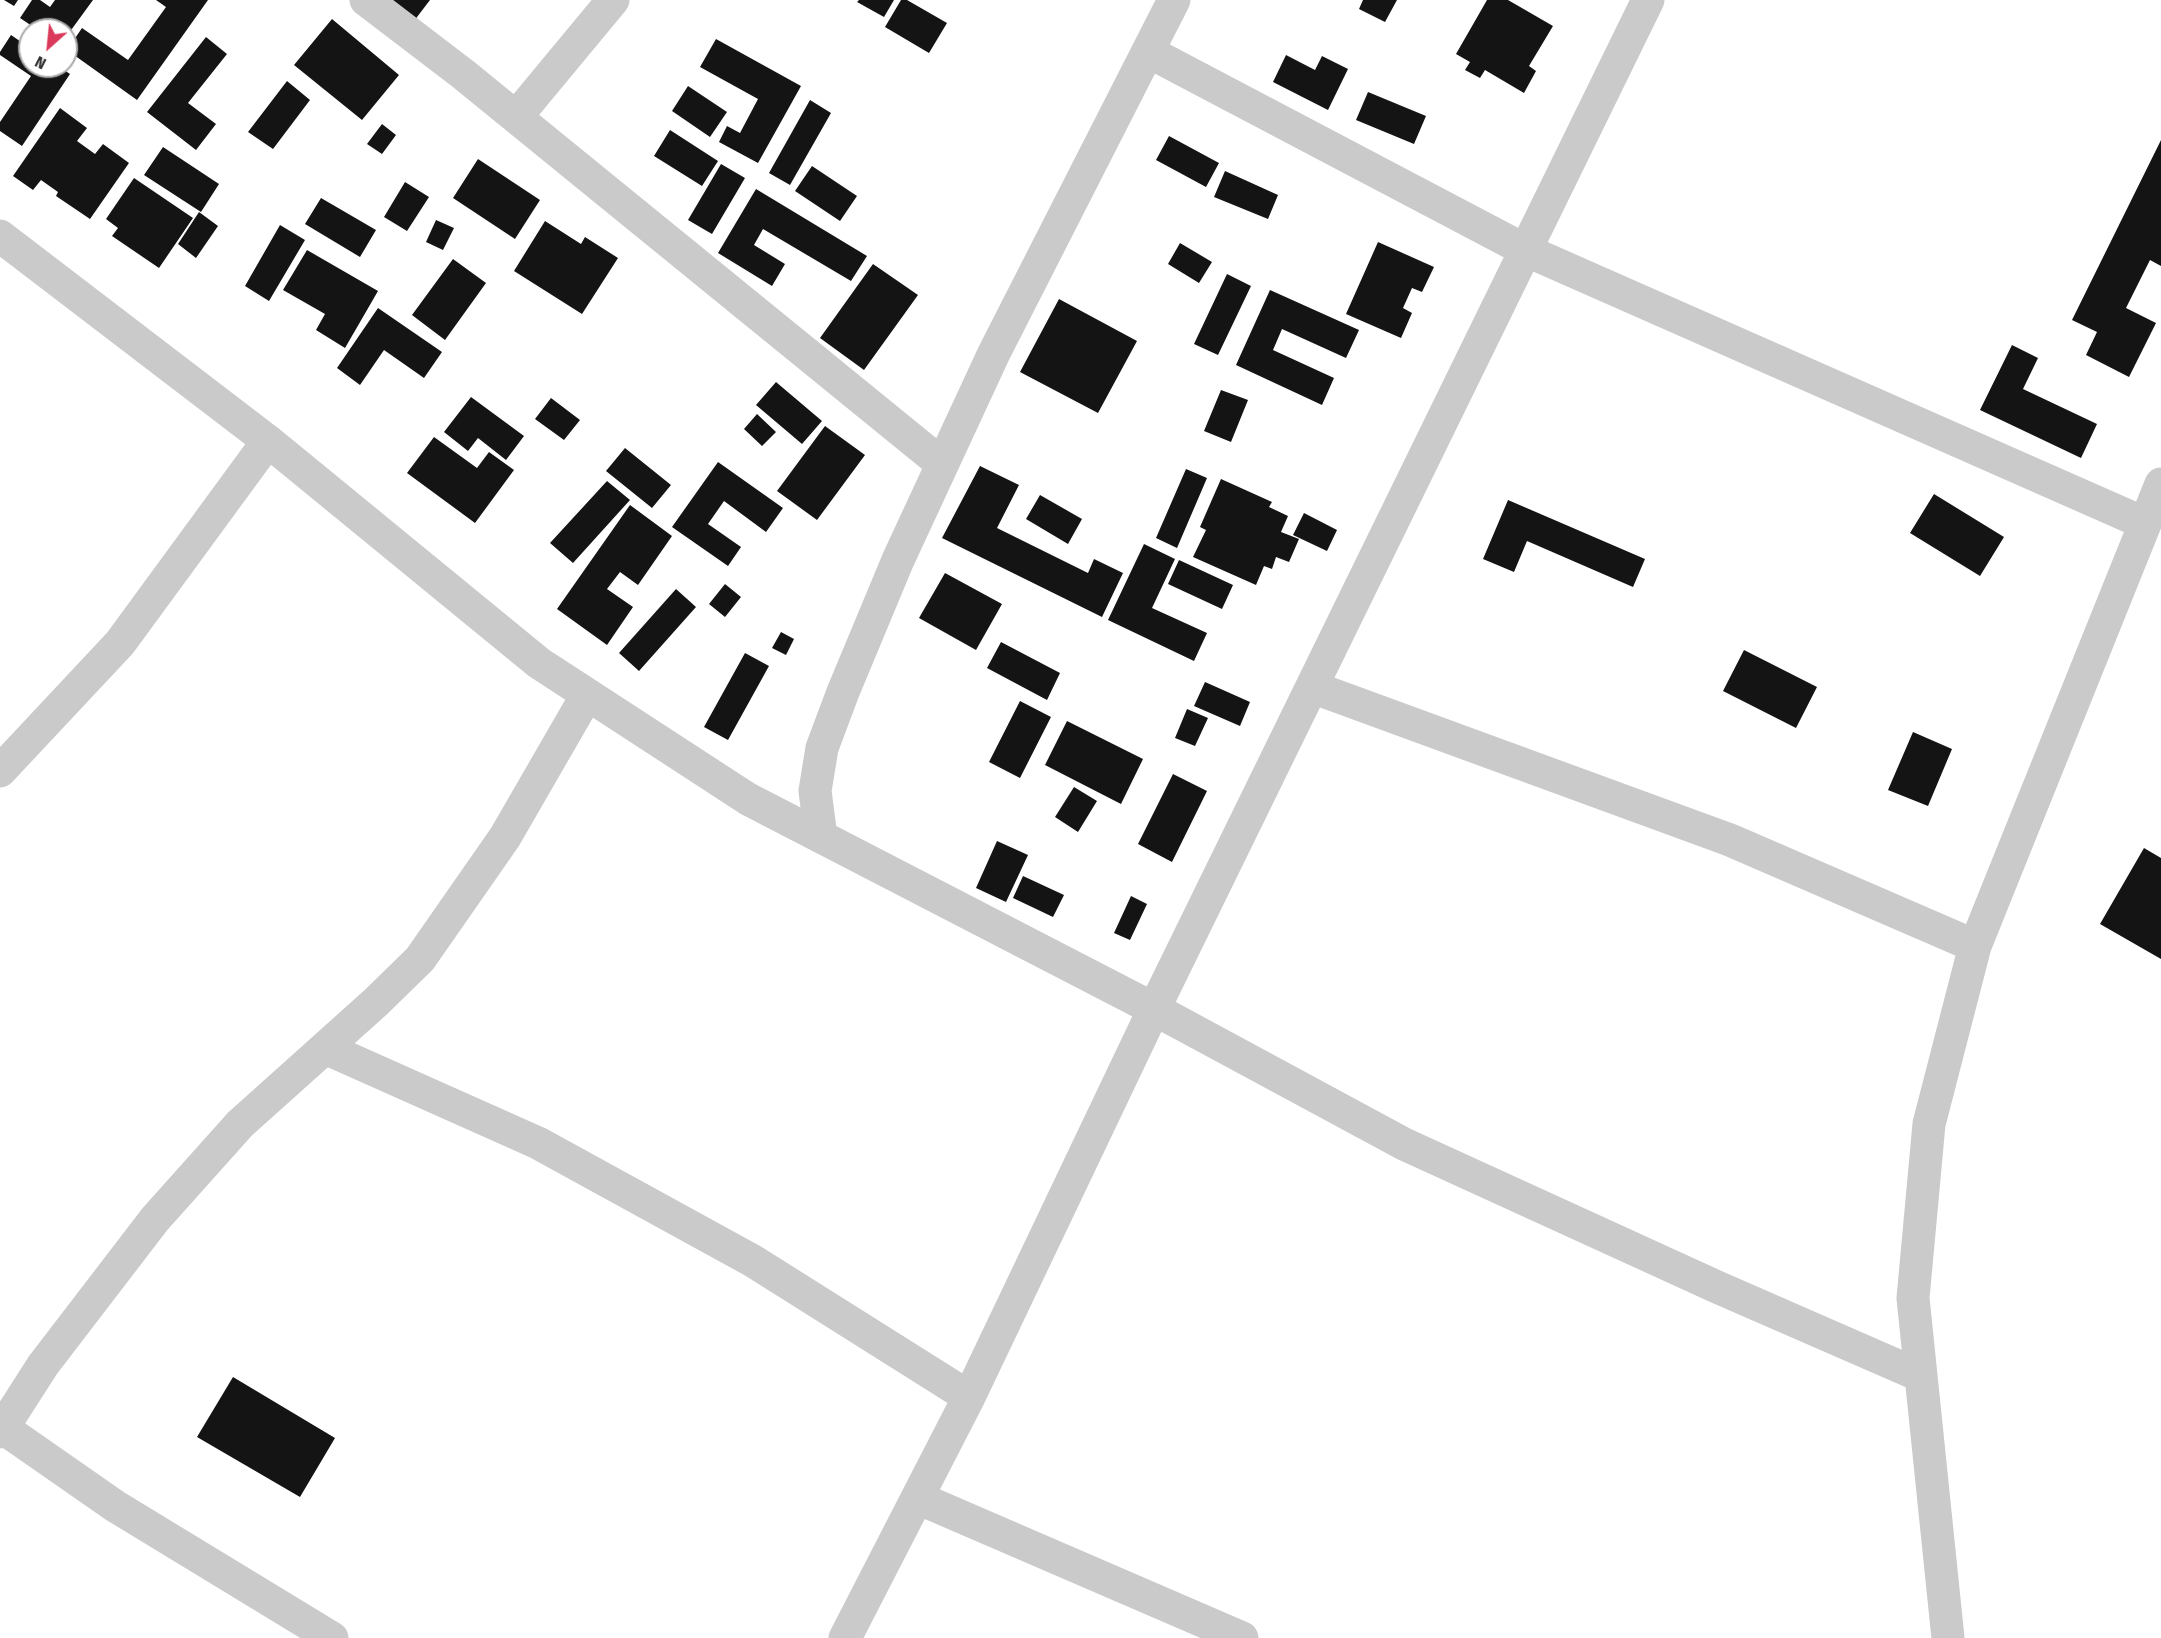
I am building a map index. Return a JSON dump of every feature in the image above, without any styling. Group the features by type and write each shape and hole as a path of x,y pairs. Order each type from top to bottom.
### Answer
{"street":[{"path":"366,0 464,74 942,464"},
{"path":"516,117 613,0"},
{"path":"821,837 815,791 822,748 893,570 994,353 1174,0"},
{"path":"845,1638 969,1397 1154,1009 1648,0"},
{"path":"1149,52 1525,250 2144,523"},
{"path":"0,236 268,441 539,663 748,799 1154,1009 1404,1144 1921,1377"},
{"path":"0,771 120,643 268,441"},
{"path":"1948,1638 1913,1298 1929,1124 1975,946 2161,484"},
{"path":"1312,687 1730,840 1975,946"},
{"path":"332,1638 115,1506 1,1430 43,1365 155,1219 240,1124 376,1002 420,959 505,837 587,695"},
{"path":"325,1048 538,1143 753,1261 969,1397"},
{"path":"918,1498 1242,1638"}],"building":[{"path":"4,0 18,0 14,6"},
{"path":"32,0 40,0 50,7 55,0 93,0 78,21 78,18 20,18"},
{"path":"156,0 208,0 137,100 78,58 78,34 82,28 128,60 166,7"},
{"path":"386,0 430,0 414,21"},
{"path":"859,0 894,0 884,17 857,2"},
{"path":"901,0 907,0 947,23 929,53 885,27"},
{"path":"1363,0 1397,0 1385,22 1359,9"},
{"path":"1487,0 1508,0 1553,26 1529,66 1536,71 1524,93 1485,70 1480,78 1465,70 1470,62 1456,54"},
{"path":"332,19 399,75 362,120 294,65"},
{"path":"11,35 18,40 18,67 0,55"},
{"path":"206,37 227,54 188,103 216,124 196,150 147,112"},
{"path":"716,39 801,86 758,163 719,142 727,126 740,133 758,99 700,67"},
{"path":"1286,55 1315,70 1322,56 1348,69 1328,110 1273,82"},
{"path":"30,78 67,78 22,146 0,131 0,122"},
{"path":"287,81 310,100 273,149 248,132"},
{"path":"688,86 727,112 710,137 672,111"},
{"path":"1368,92 1426,116 1414,144 1356,120"},
{"path":"810,100 831,113 790,185 769,173"},
{"path":"60,108 87,128 77,141 95,154 103,144 129,163 90,219 56,196 58,192 41,180 33,190 13,176"},
{"path":"382,124 396,135 382,154 367,144"},
{"path":"670,130 718,161 702,186 654,156"},
{"path":"1169,136 1219,163 1206,187 1156,160"},
{"path":"2161,140 2161,266 2150,260 2126,308 2156,323 2129,377 2086,355 2097,332 2072,320"},
{"path":"163,147 219,184 201,212 144,175"},
{"path":"478,159 540,200 515,239 453,198"},
{"path":"721,164 745,178 712,234 688,220"},
{"path":"812,166 857,196 840,221 795,191"},
{"path":"1225,171 1278,195 1268,219 1214,197"},
{"path":"134,178 193,218 159,268 112,236 118,228 106,219"},
{"path":"405,182 429,197 407,231 384,217"},
{"path":"756,189 867,256 851,281 763,229 754,245 785,264 772,286 718,253"},
{"path":"321,198 376,230 360,257 305,224"},
{"path":"199,212 218,226 196,258 178,244"},
{"path":"436,220 454,228 443,250 426,242"},
{"path":"545,221 581,244 585,237 618,258 582,314 514,271"},
{"path":"280,225 305,240 269,301 245,286"},
{"path":"1378,242 1434,267 1422,292 1412,288 1403,308 1412,313 1401,338 1346,314"},
{"path":"1180,243 1212,262 1199,283 1168,264"},
{"path":"307,250 378,291 345,348 316,330 325,314 283,290"},
{"path":"453,259 486,283 445,340 412,315"},
{"path":"873,264 918,295 864,370 820,338"},
{"path":"1227,274 1251,286 1218,355 1194,344"},
{"path":"1270,290 1359,330 1346,358 1282,329 1273,350 1334,378 1322,405 1236,365"},
{"path":"1059,299 1137,341 1098,413 1020,372"},
{"path":"378,308 442,352 424,378 384,350 360,385 337,368"},
{"path":"2012,345 2038,358 2023,389 2097,424 2081,458 1980,410"},
{"path":"776,382 822,421 802,444 756,405"},
{"path":"1221,390 1248,400 1231,442 1204,431"},
{"path":"471,397 524,436 506,460 478,438 468,451 444,432"},
{"path":"551,398 580,420 564,440 535,419"},
{"path":"757,414 776,432 762,446 744,429"},
{"path":"825,426 865,455 817,520 777,491"},
{"path":"434,437 477,468 489,452 514,470 475,523 407,473"},
{"path":"625,448 671,485 652,508 606,471"},
{"path":"718,462 783,508 766,532 724,501 708,524 741,547 728,566 672,527"},
{"path":"980,466 1019,485 997,528 1088,573 1094,559 1123,573 1102,617 942,538"},
{"path":"1186,469 1207,478 1177,548 1156,538"},
{"path":"1221,479 1272,502 1269,507 1288,516 1281,532 1299,539 1289,562 1276,557 1272,569 1264,566 1256,585 1193,557 1206,530 1200,527"},
{"path":"607,481 630,500 573,563 550,543"},
{"path":"1934,494 2004,537 1980,576 1910,533"},
{"path":"1040,495 1082,519 1068,544 1026,519"},
{"path":"1508,500 1645,559 1633,587 1527,541 1514,572 1483,559"},
{"path":"630,505 672,536 638,585 620,572 607,589 633,607 607,645 557,609"},
{"path":"1304,513 1337,530 1327,551 1293,535"},
{"path":"1144,544 1175,559 1152,608 1207,633 1194,661 1108,620"},
{"path":"1179,560 1233,585 1222,609 1168,584"},
{"path":"945,573 1002,604 976,650 919,618"},
{"path":"725,584 741,597 725,617 709,604"},
{"path":"676,589 696,607 639,671 619,653"},
{"path":"781,632 794,639 786,655 772,648"},
{"path":"1001,642 1060,673 1047,700 987,668"},
{"path":"1744,650 1817,687 1796,728 1723,691"},
{"path":"745,653 769,666 728,740 704,727"},
{"path":"1205,682 1250,702 1240,726 1194,706"},
{"path":"1020,701 1051,717 1020,778 989,762"},
{"path":"1187,709 1208,718 1195,746 1175,738"},
{"path":"1067,721 1143,759 1121,804 1045,765"},
{"path":"1913,732 1952,749 1928,806 1888,790"},
{"path":"1173,774 1207,791 1172,862 1138,844"},
{"path":"1074,787 1097,801 1078,832 1055,817"},
{"path":"997,841 1028,855 1006,902 976,888"},
{"path":"2144,848 2161,858 2161,959 2100,924"},
{"path":"1023,876 1064,895 1053,917 1013,898"},
{"path":"1131,896 1147,904 1130,940 1114,933"},
{"path":"233,1377 335,1438 300,1497 197,1437"}]}
